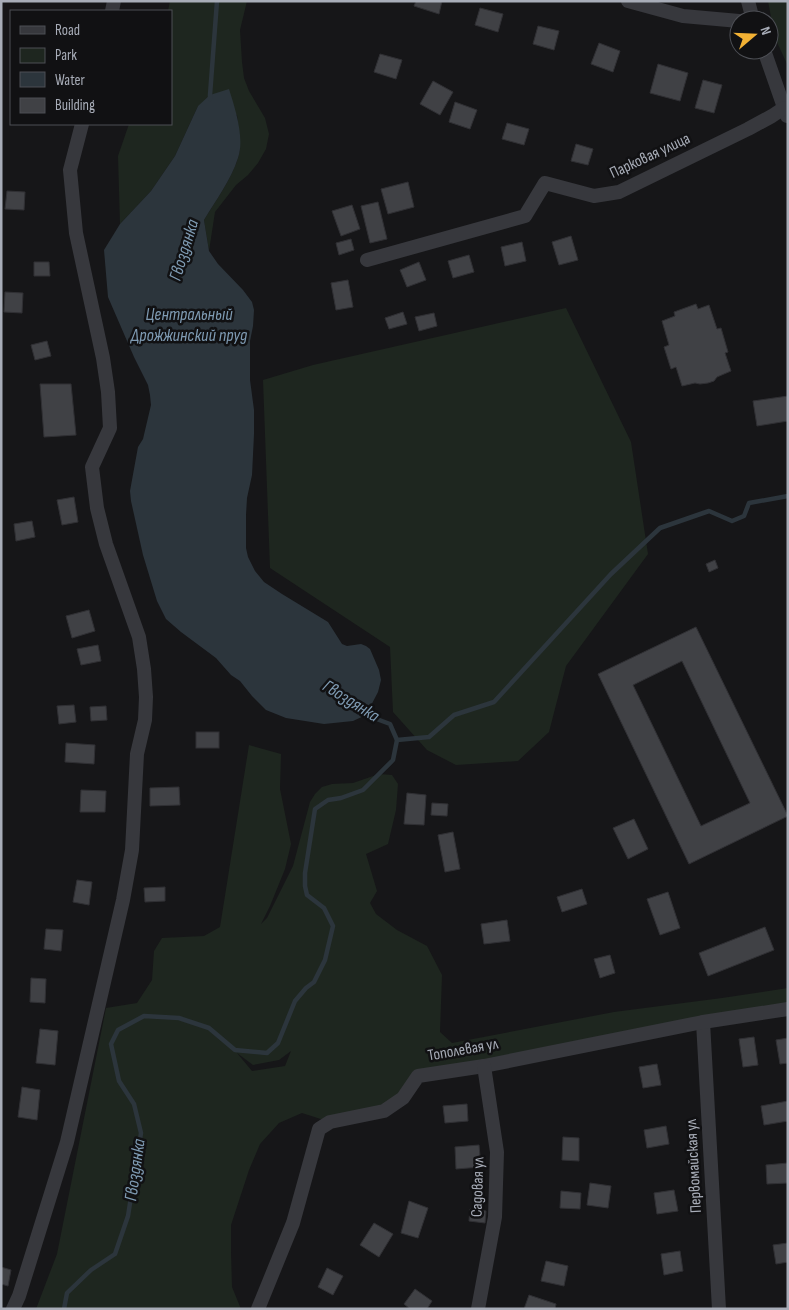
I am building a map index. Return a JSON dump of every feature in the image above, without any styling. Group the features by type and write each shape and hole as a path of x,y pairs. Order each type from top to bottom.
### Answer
{"street":[{"path":"628,1 683,16 729,20"},
{"path":"768,60 786,112"},
{"name":"Парковая улица","path":"368,260 525,216 545,183 594,196 619,192 772,116 786,112"},
{"path":"13,1309 19,1296 67,1142 124,900 132,850 137,754 145,720 144,669 139,637 106,544 97,508 92,467 110,428 108,392 76,233 70,170 82,125"},
{"name":"Тополевая ул","path":"258,1309 293,1223 319,1129 330,1122 384,1111 403,1098 418,1076 484,1066 703,1022 788,1008"},
{"name":"Первомайская ул","path":"703,1022 719,1309"},
{"name":"Садовая ул","path":"478,1309 495,1217 497,1152 484,1066"}],"green space":[{"path":"170,1 247,1 240,30 244,78 249,91 265,118 269,134 266,149 258,163 236,185 215,212 209,251 204,220 236,164 240,146 237,115 198,106 175,156 151,191 120,224 118,156 129,125 172,125 172,10 168,10"},
{"path":"768,1 788,1 788,66 779,47 779,10 770,10"},
{"path":"566,308 631,442 648,554 566,666 549,732 518,761 456,765 427,750 393,712 390,647 270,568 263,380 313,365"},
{"path":"249,745 281,754 280,789 291,844 285,869 261,924 267,918 293,866 310,802 315,794 322,787 332,784 353,783 379,774 392,775 398,784 396,810 388,844 366,854 377,891 370,903 376,914 397,930 427,946 442,975 440,1032 452,1043 614,1012 788,988 788,1010 418,1076 403,1098 330,1122 302,1113 279,1123 260,1144 249,1170 231,1225 232,1287 241,1309 36,1309 57,1254 106,1008 137,1003 152,980 154,951 162,938 204,936 220,927","holes":["291,1051 285,1066 252,1071 237,1053 253,1065 279,1060"]}],"water":[{"name":"Центральный Дрожжинский пруд","path":"229,89 240,132 240,150 223,190 204,220 209,251 218,264 243,290 252,302 254,310 250,341 250,380 254,410 254,434 252,475 247,498 246,548 255,571 264,582 328,622 342,644 347,646 361,644 370,649 381,680 378,692 366,715 353,721 324,724 286,718 266,710 216,658 166,619 157,601 143,555 131,501 130,491 138,447 143,439 151,405 150,395 148,385 108,297 104,250 120,224 151,191 175,156 198,106 210,95"}],"building":[{"path":"416,1 442,1 439,14 414,6"},
{"path":"480,8 503,14 498,32 475,25"},
{"path":"538,26 559,31 554,50 533,44"},
{"path":"599,43 620,51 613,72 591,64"},
{"path":"380,54 402,60 396,79 374,72"},
{"path":"658,64 688,73 680,101 650,93"},
{"path":"703,80 722,85 714,113 695,108"},
{"path":"433,81 453,92 440,115 420,104"},
{"path":"455,102 477,110 470,129 449,122"},
{"path":"507,123 529,129 524,145 502,139"},
{"path":"576,144 593,149 588,165 571,161"},
{"path":"408,182 414,207 388,214 381,189"},
{"path":"7,191 25,192 24,210 5,209"},
{"path":"378,202 387,239 370,243 361,206"},
{"path":"352,205 360,229 341,236 332,211"},
{"path":"571,236 578,260 559,265 552,242"},
{"path":"351,239 354,250 339,255 336,243"},
{"path":"522,242 526,261 505,266 501,247"},
{"path":"469,255 474,272 453,278 448,261"},
{"path":"34,262 49,262 50,276 34,276"},
{"path":"419,262 426,280 407,287 400,270"},
{"path":"348,280 353,307 336,310 331,283"},
{"path":"5,292 23,293 22,313 4,312"},
{"path":"696,304 698,309 709,305 717,329 721,328 728,352 725,353 731,371 708,383 682,386 676,367 671,369 664,347 669,345 662,321 675,316 674,312"},
{"path":"403,312 407,324 389,329 385,318"},
{"path":"434,313 437,326 419,331 415,317"},
{"path":"47,341 51,356 35,360 31,345"},
{"path":"40,384 71,384 76,435 44,437"},
{"path":"788,396 788,421 757,426 753,401"},
{"path":"74,497 78,522 62,525 57,500"},
{"path":"32,521 35,537 16,541 14,524"},
{"path":"715,560 718,568 709,572 706,564"},
{"path":"89,610 95,631 72,638 66,616"},
{"path":"696,627 788,816 689,864 598,674","holes":["682,661 750,803 701,826 633,685"]},
{"path":"98,645 101,661 81,665 77,649"},
{"path":"74,705 76,722 59,724 57,706"},
{"path":"106,706 107,720 91,721 90,707"},
{"path":"196,732 219,732 219,748 196,748"},
{"path":"66,743 95,745 94,764 65,762"},
{"path":"179,787 180,805 150,806 150,788"},
{"path":"81,790 106,791 105,812 80,812"},
{"path":"407,793 426,795 424,825 404,824"},
{"path":"432,803 448,804 447,816 431,815"},
{"path":"634,819 648,849 628,859 613,828"},
{"path":"453,832 460,869 445,872 438,835"},
{"path":"77,880 92,882 89,905 73,902"},
{"path":"165,887 165,901 145,902 144,888"},
{"path":"582,889 587,904 562,912 557,897"},
{"path":"668,892 680,928 660,935 647,899"},
{"path":"507,920 510,941 484,944 481,924"},
{"path":"765,927 774,950 708,976 699,953"},
{"path":"46,929 63,930 61,951 44,949"},
{"path":"610,955 615,973 600,978 594,959"},
{"path":"31,978 46,979 45,1003 30,1002"},
{"path":"40,1029 58,1031 55,1065 36,1063"},
{"path":"754,1037 758,1065 743,1067 739,1039"},
{"path":"788,1038 788,1063 780,1064 776,1040"},
{"path":"657,1064 661,1085 643,1088 639,1067"},
{"path":"22,1087 40,1090 37,1120 18,1117"},
{"path":"788,1101 788,1121 764,1125 761,1106"},
{"path":"467,1104 468,1121 445,1123 443,1106"},
{"path":"666,1126 669,1144 647,1148 644,1130"},
{"path":"563,1137 579,1138 579,1161 562,1160"},
{"path":"479,1145 481,1167 456,1169 455,1147"},
{"path":"788,1163 788,1183 767,1184 766,1165"},
{"path":"590,1183 611,1186 608,1208 587,1205"},
{"path":"674,1190 678,1211 657,1214 654,1193"},
{"path":"561,1191 581,1193 580,1209 560,1208"},
{"path":"409,1201 428,1208 418,1238 401,1233"},
{"path":"470,1209 486,1211 485,1223 469,1221"},
{"path":"374,1223 393,1234 379,1257 360,1245"},
{"path":"788,1243 788,1262 776,1264 773,1245"},
{"path":"680,1251 683,1271 664,1275 661,1254"},
{"path":"546,1261 568,1266 564,1286 541,1281"},
{"path":"1,1267 11,1270 8,1286 1,1284"},
{"path":"327,1268 343,1276 333,1295 318,1287"},
{"path":"415,1289 432,1301 427,1309 410,1309 404,1304"},
{"path":"529,1295 556,1304 555,1309 524,1309"}],"waterway":[{"name":"Гвоздянка","path":"210,99 217,1"},
{"path":"397,740 429,737 454,715 494,702 611,574 660,528 709,511 732,521 744,516 749,503 788,496"},
{"name":"Гвоздянка","path":"64,1309 67,1293 91,1270 115,1254 128,1216 141,1133 134,1104 119,1081 111,1044 118,1030 144,1016 179,1018 209,1028 235,1050 267,1053 278,1043 295,1001 314,982 325,960 333,926 324,908 307,895 305,886 305,873 315,809 328,800 341,798 363,790 393,760 397,740 390,724 366,715 363,712"}]}
